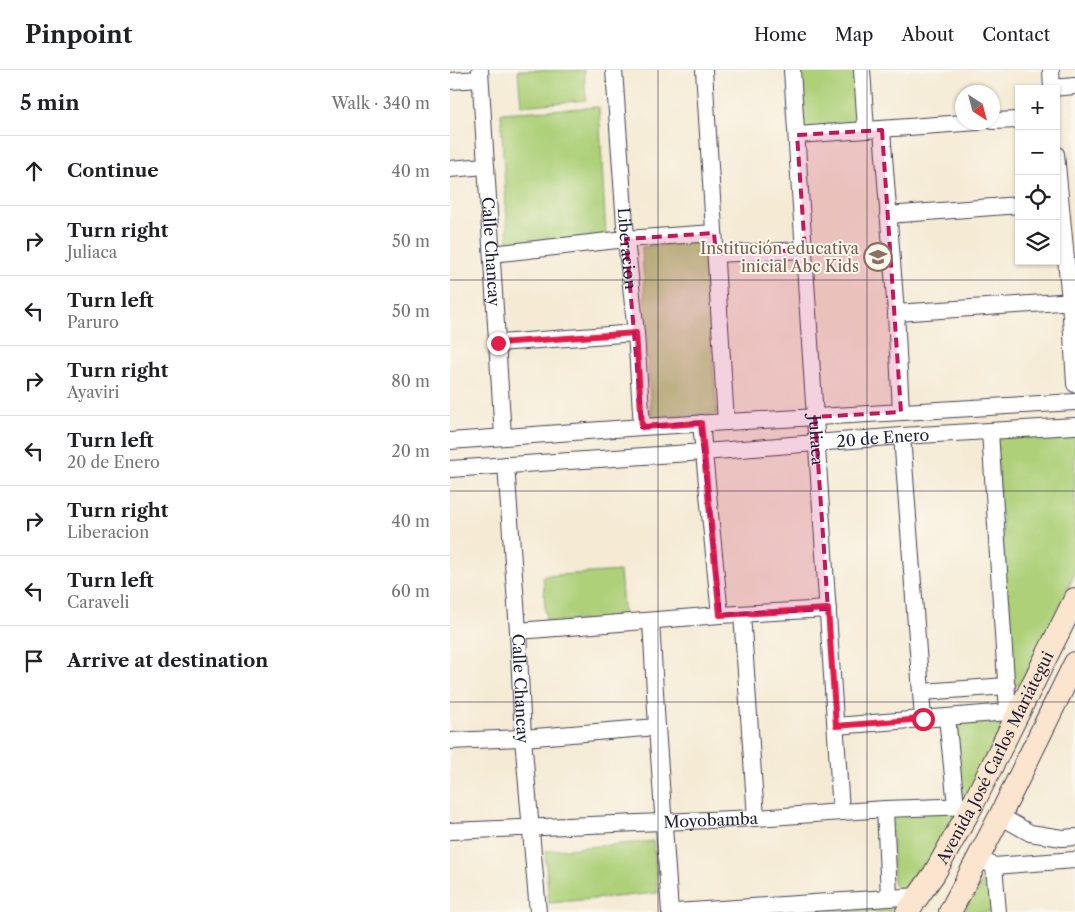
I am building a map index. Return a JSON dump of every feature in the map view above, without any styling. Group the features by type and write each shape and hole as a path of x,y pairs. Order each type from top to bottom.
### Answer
{"main road":[{"name":"Avenida José Carlos Mariátegui","path":"913,904 934,874 964,806 1004,743 1012,714 1075,599"},
{"name":"Avenida José Carlos Mariátegui","path":"955,902 986,862 1000,816 1075,663"},
{"path":"1004,743 1015,756 1022,758 1030,756"},
{"path":"934,874 946,871 955,874 959,883 955,902"}],"street":[{"name":"Liberacion","path":"614,70 642,427"},
{"path":"704,70 726,422"},
{"name":"Juliaca","path":"792,70 842,811"},
{"path":"862,70 888,215 896,313 901,412"},
{"path":"1051,70 1052,85"},
{"path":"450,81 480,75"},
{"name":"Calle Chancay","path":"480,75 503,436"},
{"path":"1060,87 1075,86"},
{"path":"1000,121 1015,120"},
{"path":"797,135 955,124"},
{"path":"450,169 485,166"},
{"path":"888,215 1015,205"},
{"path":"1060,216 1072,301 1075,384"},
{"path":"492,254 626,239 714,233"},
{"path":"716,254 805,250"},
{"path":"896,313 1072,301"},
{"path":"498,343 636,333"},
{"name":"20 de Enero","path":"450,440 701,423 1075,402"},
{"path":"701,423 720,615"},
{"name":"20 de Enero","path":"450,469 704,452 902,436 1075,426"},
{"path":"836,726 1012,714 1007,686 990,431"},
{"path":"902,436 923,719"},
{"name":"Calle Chancay","path":"506,465 518,631 523,738 538,912"},
{"path":"518,631 720,615 828,609"},
{"path":"742,614 756,818"},
{"path":"651,621 670,912"},
{"path":"922,692 1007,686"},
{"path":"947,717 964,806"},
{"path":"450,741 523,738 657,727"},
{"name":"Moyobamba","path":"450,831 756,818 885,808 964,806"},
{"path":"885,808 889,897"},
{"path":"1000,816 1030,834 1062,838 1075,837"},
{"path":"998,912 986,862 1075,860"},
{"path":"675,912 754,909 889,897 913,904"}],"highlighted area":[{"path":"882,130 901,412 815,417 828,609 720,615 701,423 642,427 626,239 714,233 716,254 805,250 797,135"}],"green space":[{"path":"518,70 584,70 586,100 521,106"},
{"path":"796,70 857,70 860,127 800,131"},
{"path":"599,107 606,237 508,243 501,113"},
{"path":"703,240 717,414 652,419 642,247"},
{"path":"1075,434 1075,574 1021,684 1013,686 996,436"},
{"path":"620,571 624,619 546,622 543,576"},
{"path":"1005,722 965,800 962,800 957,723"},
{"path":"960,810 913,889 898,891 893,883 892,814"},
{"path":"653,841 658,893 549,903 545,851"},
{"path":"989,870 994,912 963,912"},
{"path":"895,905 890,912 783,912"}],"place":[{"name":"Institución educativa inicial Abc Kids","path":"878,257"}],"route":[{"path":"498,343 636,333 642,427 701,423 720,615 828,609 836,726 923,719"}]}
